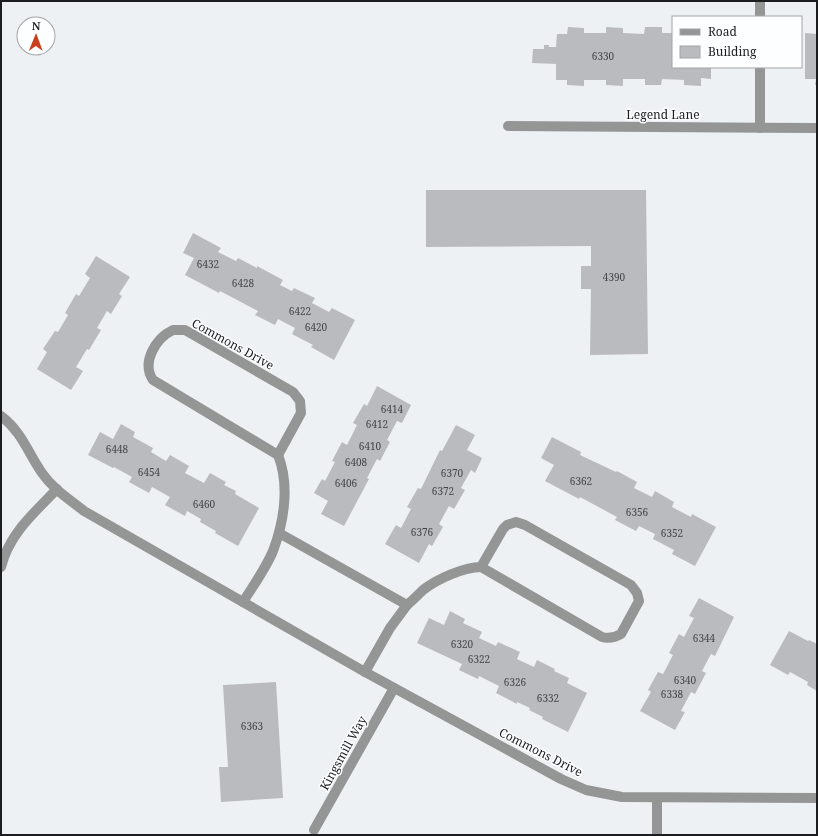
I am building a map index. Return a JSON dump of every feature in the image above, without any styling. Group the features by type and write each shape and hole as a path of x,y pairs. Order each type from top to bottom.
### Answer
{"street":[{"path":"760,1 760,16"},
{"path":"760,68 760,128"},
{"name":"Legend Lane","path":"508,126 817,128"},
{"name":"Commons Drive","path":"173,330 185,330 292,392 300,401 301,413 278,455 153,380 149,372 149,361 161,337 173,330"},
{"name":"Commons Drive","path":"1,416 12,426 24,441 46,479 67,499 84,511 365,672 561,779 586,790 622,797 817,798"},
{"path":"243,602 272,552 279,533 284,498 282,471 278,455"},
{"path":"1,567 4,556 15,534 57,489"},
{"path":"365,672 390,628 407,605 424,590 454,573 481,567 607,639 616,637 620,634 638,601 637,593 631,585 525,525 516,522 507,525 503,529 481,567"},
{"path":"279,533 407,605"},
{"name":"Kingsmill Way","path":"314,830 394,688"},
{"path":"657,798 657,835"}],"building":[{"path":"568,27 584,28 584,33 606,33 606,27 623,28 623,33 644,34 645,27 662,27 662,33 672,33 672,68 711,68 711,79 701,78 701,86 684,85 684,80 662,79 661,85 645,85 645,79 623,79 623,86 606,85 606,80 584,80 584,86 567,85 567,80 556,80 556,64 532,63 533,49 544,49 544,45 556,47 557,34 567,34"},
{"path":"805,33 817,34 817,85 815,85 816,79 805,79"},
{"path":"426,190 646,190 648,354 590,355 591,289 581,289 581,266 591,266 591,246 426,247"},
{"path":"193,233 221,248 218,252 236,261 238,258 257,268 257,266 283,280 280,285 292,291 294,288 315,298 312,303 329,312 332,308 355,320 334,360 311,347 313,345 292,334 295,328 278,319 275,325 255,315 258,311 185,275 194,258 183,253"},
{"path":"96,256 130,277 119,294 122,296 111,314 107,311 97,328 101,330 89,350 87,349 76,367 83,371 71,390 37,369 47,352 43,349 55,331 58,332 68,315 65,313 76,294 79,296 90,278 85,274"},
{"path":"377,386 411,405 402,423 397,421 387,440 390,442 380,461 377,459 367,478 369,479 344,526 321,514 328,501 314,493 322,479 325,481 335,462 332,461 342,442 347,445 357,425 353,423 364,404 367,406"},
{"path":"121,424 135,432 133,437 153,448 151,452 166,461 170,455 189,466 185,473 204,483 210,473 226,482 224,485 236,491 235,494 259,508 238,546 215,533 216,531 200,522 201,519 187,511 185,516 165,505 170,497 152,487 149,493 129,482 132,477 88,455 100,432 113,439"},
{"path":"456,425 475,435 467,450 482,458 475,473 471,470 461,488 465,490 454,509 449,506 439,524 443,527 432,546 429,544 419,563 385,544 396,525 401,528 411,509 407,507 418,488 421,489 440,450 442,451"},
{"path":"552,437 581,452 580,455 616,472 617,471 637,482 634,488 652,497 655,491 674,502 672,507 691,517 692,514 716,527 695,566 672,554 674,550 653,539 655,534 639,526 636,531 615,520 617,517 580,497 579,499 545,481 554,465 541,458"},
{"path":"699,598 734,617 715,656 711,654 702,671 706,673 695,694 691,692 681,711 685,712 675,730 640,711 651,692 648,690 658,672 663,674 673,655 669,653 679,634 684,637 694,618 689,616"},
{"path":"450,611 465,619 463,623 482,632 479,638 496,646 498,642 520,652 517,659 534,667 537,660 555,669 554,671 569,678 567,683 587,693 568,732 542,719 543,717 529,710 530,708 517,702 517,704 496,693 499,686 479,676 478,679 459,670 462,664 417,643 429,618 444,625"},
{"path":"789,631 817,644 817,691 807,685 808,682 790,672 788,675 770,665"},
{"path":"276,682 283,798 221,802 219,767 228,767 223,685"}]}
